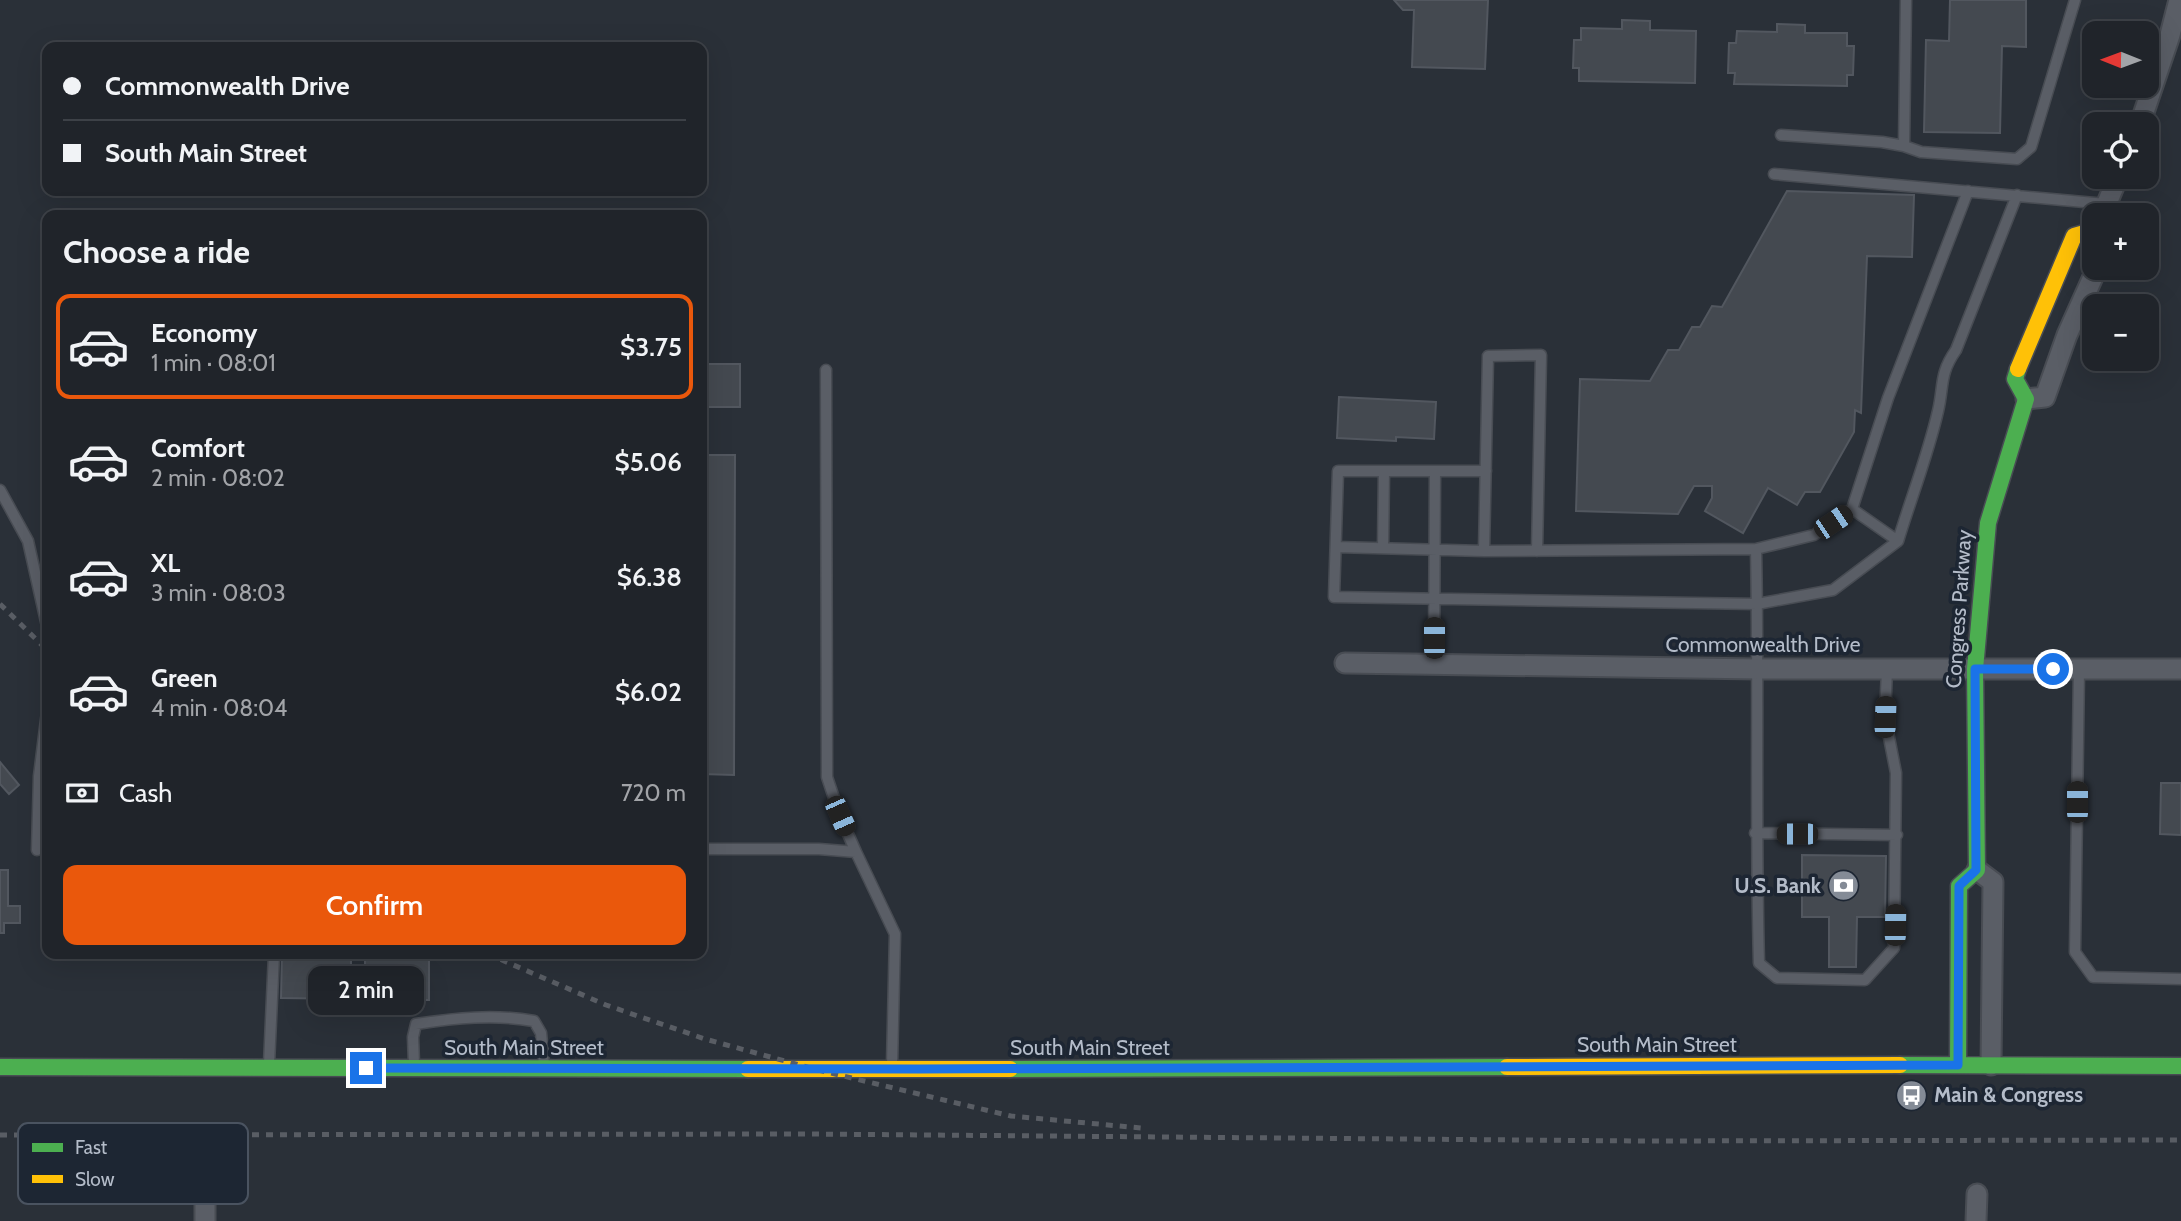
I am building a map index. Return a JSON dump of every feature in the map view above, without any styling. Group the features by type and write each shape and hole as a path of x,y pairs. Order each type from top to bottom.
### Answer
{"street":[{"path":"2144,112 2179,0"},
{"name":"Congress Parkway","path":"1976,870 1975,669 1988,523 2026,399 2015,379 2042,308 2074,236 2082,234"},
{"path":"2026,399 2045,397 2067,335 2092,280"},
{"name":"Commonwealth Drive","path":"1345,663 1758,669 2181,668"},
{"path":"1958,1065 1959,886 1976,870 1993,883 1991,1065"},
{"name":"South Main Street","path":"0,1067 892,1069 2181,1066"},
{"path":"1976,1221 1977,1194"}],"lane":[{"path":"1904,146 1906,0"},
{"path":"1781,135 1904,146 1921,152 2017,159 2031,147 2075,0"},
{"path":"1774,174 2017,195 2082,206"},
{"path":"1336,547 1484,551 1756,550 1814,534 1852,509 1888,398 1968,191"},
{"path":"1486,471 1338,471 1334,597 1757,604 1833,590 1898,541 1939,410 1940,386 1947,362 1956,350 2017,195"},
{"path":"1484,551 1488,356 1541,355 1537,551"},
{"path":"826,370 827,777 840,816 895,934 892,1069"},
{"path":"1383,548 1384,471"},
{"path":"1434,664 1435,471"},
{"path":"0,491 27,541 42,605"},
{"path":"1852,509 1898,541"},
{"path":"1756,550 1758,669 1755,834 1759,964 1777,978 1865,980 1894,948 1896,773 1885,717 1887,669"},
{"path":"2078,669 2076,952 2093,977 2181,979"},
{"path":"37,850 42,752"},
{"path":"1755,834 1897,835"},
{"path":"707,849 819,849 856,852"},
{"path":"269,1068 274,959"},
{"path":"414,1068 413,1037 416,1024 445,1019 509,1017 534,1021 541,1033 544,1069"}],"building":[{"path":"1394,0 1488,0 1485,69 1412,67 1414,10 1403,10"},
{"path":"1950,0 2026,0 2026,47 2002,46 2000,133 1924,132 1926,40 1949,41"},
{"path":"1622,20 1650,21 1650,30 1696,31 1695,83 1579,81 1579,68 1573,68 1574,40 1581,40 1581,28 1622,29"},
{"path":"1777,24 1805,25 1805,33 1847,33 1847,46 1854,46 1853,75 1847,75 1847,86 1734,84 1735,73 1728,73 1729,43 1736,43 1737,31 1777,32"},
{"path":"1787,191 1914,195 1912,257 1867,256 1861,413 1855,410 1854,432 1820,492 1805,492 1797,505 1768,488 1743,533 1705,511 1712,498 1712,486 1694,486 1678,514 1576,511 1580,379 1650,381 1668,350 1679,350 1692,327 1700,327 1712,306 1722,307"},
{"path":"707,364 740,364 740,407 707,407"},
{"path":"1339,397 1436,402 1434,439 1396,437 1396,441 1337,438"},
{"path":"707,455 735,455 734,775 707,774"},
{"path":"0,762 19,785 9,794 0,784"},
{"path":"2161,783 2181,783 2181,835 2160,834"},
{"name":"U.S. Bank","path":"1802,855 1886,856 1885,917 1857,917 1856,967 1829,967 1829,917 1802,917"},
{"path":"0,870 8,870 8,906 20,906 20,923 4,923 4,933 0,933"},
{"path":"282,959 351,959 351,999 281,998"},
{"path":"365,959 429,959 429,1000 365,1000"}],"railway":[{"path":"0,604 42,645"},
{"path":"500,959 606,1005 705,1039 814,1069 1011,1116 1141,1128"},
{"path":"248,1135 809,1134 1639,1141 2181,1140"},
{"path":"0,1135 18,1135"}],"traffic: fast":[{"path":"1958,1065 1959,886 1977,870 1975,669 1988,523 2026,399 2015,379 2018,369"},
{"path":"1900,1065 2181,1066"},
{"path":"0,1067 748,1069"},
{"path":"1010,1069 1507,1067"}],"traffic: slow":[{"path":"2018,369 2074,236 2082,234"},
{"path":"1507,1067 1900,1065"},
{"path":"748,1069 1010,1069"}],"place":[{"name":"U.S. Bank","path":"1844,886"},
{"name":"Main & Congress","path":"1911,1095"}],"route":[{"path":"366,1068 1958,1065 1959,886 1976,870 1975,669 2053,669"}]}
